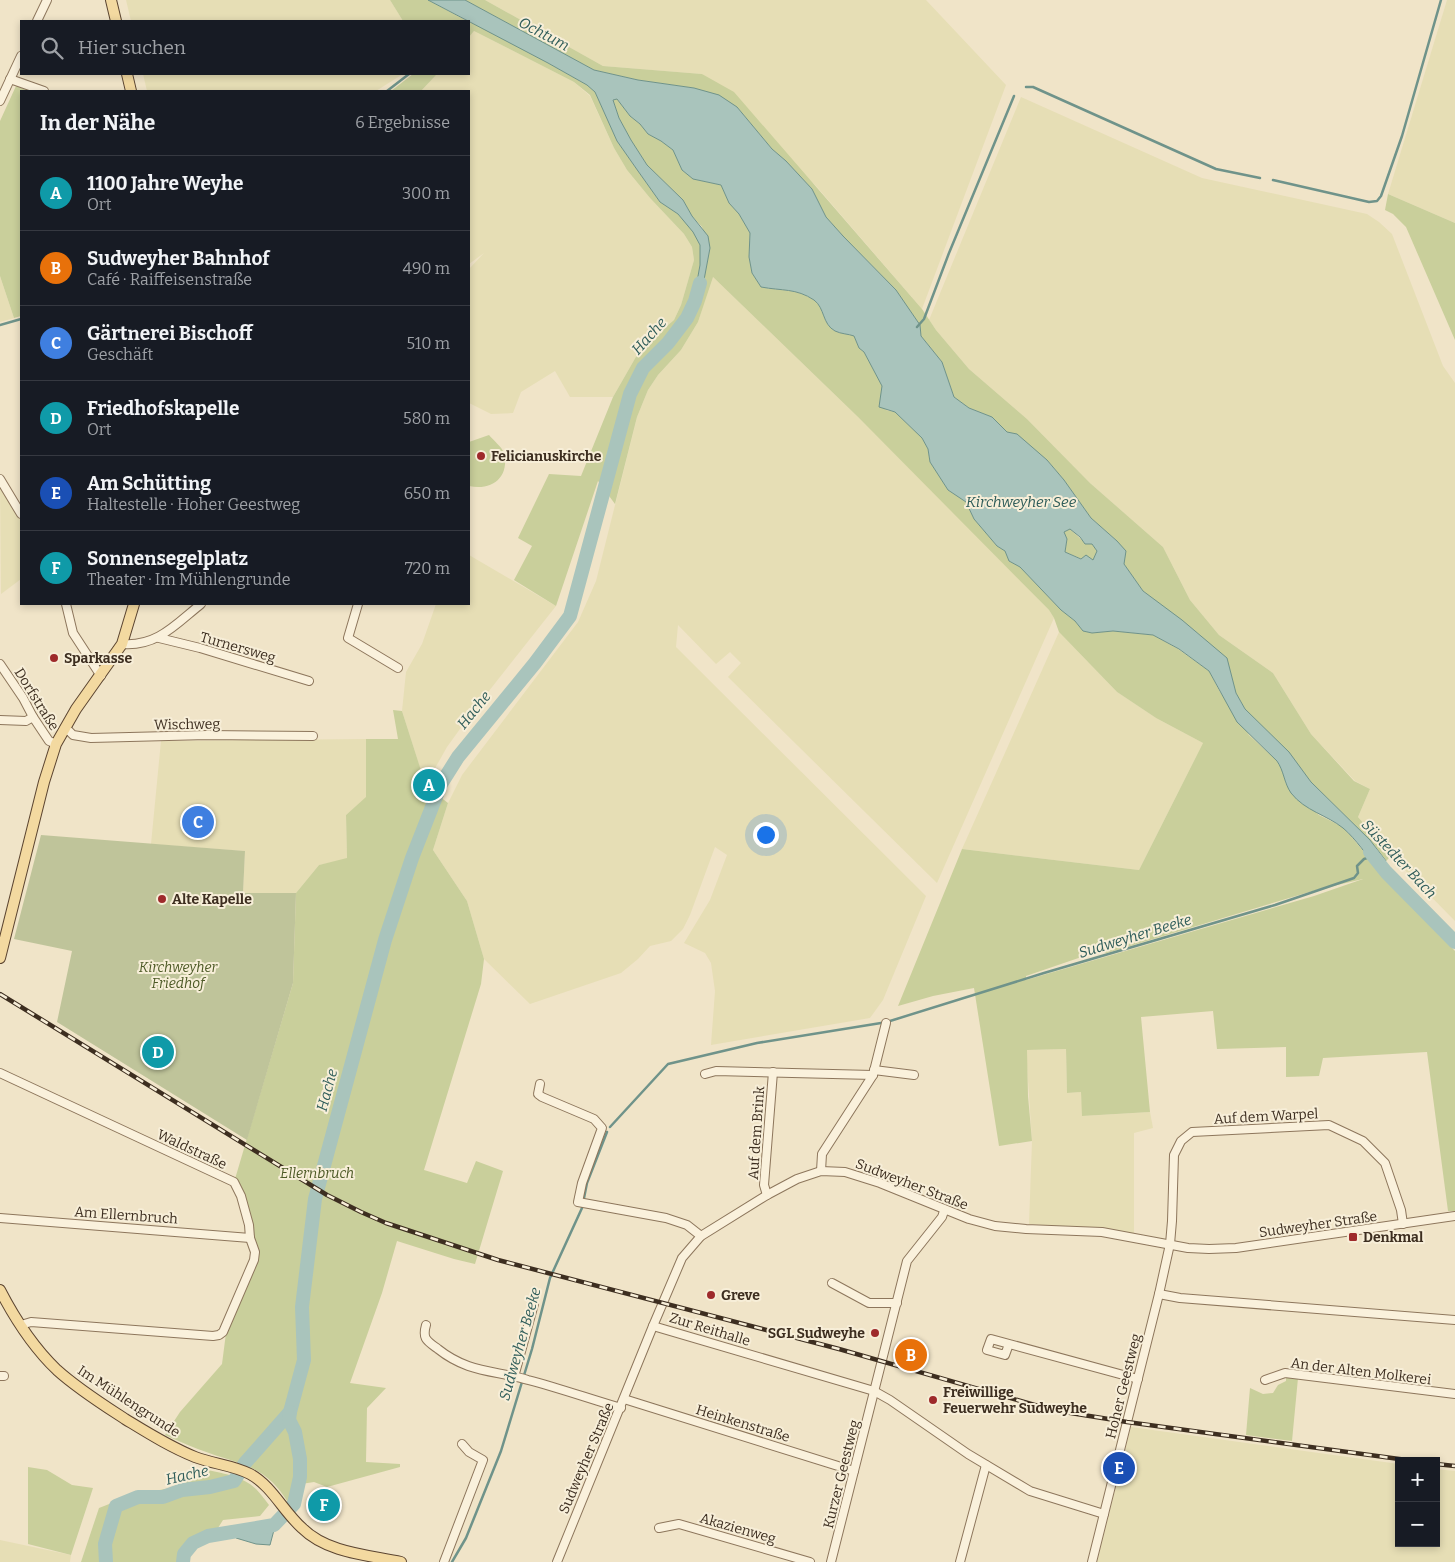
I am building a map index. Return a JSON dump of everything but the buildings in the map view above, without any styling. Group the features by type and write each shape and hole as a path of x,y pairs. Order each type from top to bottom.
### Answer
{"main road":[{"path":"111,0 116,20"},
{"path":"128,75 131,90"},
{"path":"0,958 44,782 56,744 65,727 122,644 134,605"},
{"name":"Im Mühlengrunde","path":"0,1290 20,1325 40,1352 57,1370 94,1398 148,1433 172,1446 197,1458 248,1473 261,1481 302,1529 315,1540 329,1546 401,1562"}],"street":[{"path":"37,20 47,0"},
{"path":"0,100 20,58"},
{"path":"10,79 41,90"},
{"path":"1,480 20,512"},
{"path":"66,605 73,633 101,676"},
{"path":"122,644 143,644 159,638 200,605"},
{"path":"358,605 348,638 398,668"},
{"name":"Turnersweg","path":"159,638 210,651 309,682"},
{"name":"Dorfstraße","path":"0,664 24,698 33,717 49,741 56,744"},
{"path":"0,720 26,721 33,717"},
{"name":"Wischweg","path":"65,727 73,734 91,738 207,735 313,736"},
{"path":"821,1171 822,1154 873,1073 886,1023"},
{"name":"Auf dem Brink","path":"704,1074 716,1071 914,1075"},
{"name":"Waldstraße","path":"0,1072 234,1182 241,1196 255,1252 254,1260 223,1332 219,1335 31,1322 20,1325"},
{"name":"Auf dem Brink","path":"767,1195 764,1185 773,1072"},
{"path":"540,1084 538,1094 542,1097 594,1119 602,1128 582,1183 583,1202 666,1218 687,1225 701,1236"},
{"name":"Auf dem Warpel","path":"1170,1244 1174,1155 1181,1141 1192,1132 1329,1126 1363,1141 1385,1163 1401,1210 1403,1224"},
{"name":"Sudweyher Straße","path":"557,1562 682,1258 701,1236 767,1195 797,1179 821,1171 844,1172 880,1183 968,1220 995,1226 1019,1229 1102,1232 1188,1248 1223,1250 1455,1216"},
{"name":"Kurzer Geestweg","path":"831,1562 907,1260 942,1217 944,1210"},
{"name":"Am Ellernbruch","path":"0,1218 250,1238"},
{"name":"Hoher Geestweg","path":"1092,1562 1170,1244"},
{"path":"832,1283 869,1303 896,1303"},
{"path":"1159,1294 1180,1298 1455,1320"},
{"path":"514,1376 534,1304"},
{"path":"426,1324 424,1331 426,1340 464,1366 527,1379 621,1408"},
{"name":"Zur Reithalle","path":"653,1326 874,1391 986,1465 1030,1491 1104,1514"},
{"path":"1009,1344 1138,1379"},
{"name":"An der Alten Molkerei","path":"1265,1380 1285,1373 1455,1394"},
{"name":"Heinkenstraße","path":"624,1399 854,1471"},
{"path":"444,1562 483,1460 469,1452 462,1444"},
{"path":"960,1562 986,1465"},
{"name":"Akazienweg","path":"660,1528 679,1524 810,1562"}],"shaded area":[{"path":"126,0 390,0 402,20 131,20"},
{"path":"485,0 926,0 1006,85 922,309 817,187 702,74 603,66"},
{"path":"1447,0 1455,0 1455,223 1388,194"},
{"path":"474,31 574,82 590,96 614,148 627,170 684,234 692,247 694,260 681,305 674,320 641,348 613,397 570,397 555,371 521,392 513,413 491,414 470,404 470,268 484,253 470,263 470,90 422,90 436,75 470,75 470,36"},
{"path":"143,75 401,75 378,90 147,90"},
{"path":"1021,97 1202,178 1367,214 1392,234 1443,366 1455,383 1455,921 1391,856 1358,817 1370,789 1355,781 1311,734 1273,673 1219,635 1190,600 1163,547 1090,483 1027,419 969,369 929,320"},
{"path":"0,276 14,318 0,322"},
{"path":"712,276 958,517 1049,610 1054,618 937,883 728,677 741,663 730,652 716,664 678,625 676,647 926,896 883,1000 870,1018 711,1045 715,991 711,963 705,953 684,943 710,900 727,855 715,847 690,915 683,929 671,941 650,946 621,973 530,1004 484,959 467,901 433,850 448,803 462,775 578,622 596,581 637,417 648,390 658,375 681,350 698,322"},
{"path":"0,484 20,518 20,580 1,594"},
{"path":"470,556 556,606 470,715 447,747 429,779 423,777 402,711 406,672 422,644 436,605 470,605"},
{"path":"1059,632 1117,692 1156,718 1203,743 1139,870 962,849"},
{"path":"366,739 366,798 346,815 347,859 319,865 296,893 243,893 245,851 151,844 161,741"},
{"path":"1066,1049 1067,1093 1081,1092 1083,1116 1150,1112 1153,1128 1134,1133 1134,1234 1029,1224 1032,1141 1026,1050"},
{"path":"1131,1427 1395,1463 1395,1547 1440,1547 1440,1469 1455,1471 1455,1562 1097,1562"},
{"path":"0,1540 71,1555 70,1562 0,1562"}],"green space":[{"path":"390,0 428,0 465,20 402,20"},
{"path":"465,0 485,0 603,66 702,74 734,92 922,309 936,330 969,369 1027,419 1090,483 1163,547 1190,600 1219,635 1273,673 1311,734 1354,781 1370,789 1358,817 1391,856 1386,861 1370,840 1311,782 1245,709 1236,693 1231,676 1200,635 1143,591 1124,564 1117,541 1091,518 1047,460 1007,433 992,417 969,408 954,397 942,362 921,336 920,325 896,290 826,217 812,189 772,149 737,107 694,88 638,80 594,70"},
{"path":"470,22 493,32 587,85 595,92 617,141 638,171 660,202 678,214 694,232 700,245 700,265 695,301 700,295 710,248 702,227 692,216 683,200 647,165 619,118 613,100 617,99 630,116 648,134 673,150 682,170 693,179 721,185 729,203 739,214 750,233 749,257 752,273 761,287 801,293 807,296 818,303 831,328 837,332 854,336 859,348 864,352 882,386 881,398 886,410 895,412 922,438 928,449 930,462 948,490 966,502 974,519 997,546 1005,551 1009,561 1020,567 1083,631 1092,633 1113,631 1153,635 1178,649 1209,671 1220,692 1249,735 1282,768 1286,784 1319,815 1341,826 1378,869 1455,951 1455,1211 1448,1211 1427,1052 1323,1058 1319,1076 1286,1077 1286,1047 1217,1049 1213,1011 1141,1017 1150,1112 1082,1116 1081,1092 1067,1093 1066,1049 1027,1050 1028,1096 1032,1141 999,1146 974,988 933,996 898,1006 962,849 1139,870 1203,743 1156,718 1117,692 1059,632 1049,610 858,417 713,277 698,322 681,350 658,375 648,390 637,417 615,504 598,481 556,606 514,580 532,546 518,538 549,474 581,476 613,397 641,348 674,320 681,305 694,260 692,247 684,234 627,170 614,148 590,95 574,82 474,31 470,36","holes":["1363,879 1314,896 1026,980 1026,976 1099,951 1107,953 1316,890"]},
{"path":"412,75 436,75 422,90 392,90"},
{"path":"16,86 26,90 20,90 20,316 14,318 0,276 0,121"},
{"path":"1388,194 1455,223 1455,340 1406,227 1393,214 1385,210"},
{"path":"489,435 504,453 504,469 497,481 485,486 470,486 470,442"},
{"path":"1070,529 1085,543 1092,544 1097,551 1093,561 1065,552 1067,539 1064,532"},
{"name":"Ellernbruch","path":"393,710 402,711 426,786 448,803 433,850 467,901 484,959 481,984 424,1170 467,1183 476,1161 503,1171 475,1264 397,1241 382,1293 350,1383 386,1388 367,1408 366,1462 400,1464 400,1467 327,1487 314,1482 295,1485 292,1500 289,1504 281,1492 264,1475 245,1465 198,1449 165,1435 180,1412 222,1364 226,1333 256,1260 235,1179 293,983 296,893 319,865 347,858 346,815 366,797 366,739 398,739"},
{"name":"Kirchweyher Friedhof","path":"41,835 245,851 243,893 296,893 293,983 247,1140 57,1022 72,951 14,939"},
{"path":"1286,1377 1298,1378 1292,1441 1246,1435 1250,1388 1263,1394 1273,1393 1278,1385 1286,1381"},
{"path":"28,1467 47,1470 72,1485 93,1488 71,1555 28,1544"},
{"path":"203,1469 245,1481 256,1489 269,1505 260,1516 223,1520 215,1531 187,1545 180,1555 179,1562 81,1562 99,1508 132,1495 176,1487"}],"water":[{"name":"Kirchweyher See","path":"428,0 465,0 594,70 638,80 694,88 719,95 737,107 772,149 812,189 826,217 896,290 920,325 921,336 942,362 954,397 969,408 992,417 1007,432 1017,434 1047,460 1091,518 1126,551 1124,564 1143,591 1182,620 1227,658 1236,693 1245,709 1289,752 1311,782 1370,840 1386,861 1378,869 1348,832 1309,809 1291,793 1277,761 1237,722 1209,671 1179,649 1153,635 1113,631 1092,633 1083,631 1020,567 1009,561 1005,551 997,546 974,519 966,502 948,490 930,462 928,449 922,438 895,412 879,407 882,386 864,352 859,348 854,336 837,332 831,328 818,303 807,296 801,293 761,287 752,273 749,257 750,233 739,214 729,203 721,185 693,179 682,170 673,150 648,134 630,116 617,99 613,100 619,118 647,165 683,200 692,216 708,236 710,248 704,280 700,295 695,301 700,265 700,245 693,232 678,214 660,202 638,171 617,141 595,92 587,85 470,22 470,20 466,20","holes":["1070,529 1085,544 1092,544 1097,551 1093,560 1086,555 1081,559 1065,552 1067,539 1064,532"]},
{"path":"265,1521 273,1522 274,1530 270,1545 256,1544 236,1538 237,1529"}],"waterway":[{"path":"1273,180 1369,202 1377,201 1381,196 1402,136 1441,0"},
{"path":"388,90 408,75"},
{"path":"1026,87 1033,87 1216,169 1260,178"},
{"path":"917,327 924,319 949,253 1014,96"},
{"name":"Hache","path":"106,1562 105,1544 116,1506 138,1497 163,1497 182,1490 210,1487 234,1481 245,1463 290,1412 304,1360 302,1307 315,1199 385,940 412,858 441,784 458,757 535,663 570,616 630,394 643,368 668,343 687,318 695,301 700,283"},
{"path":"0,325 20,319"},
{"name":"Süstedter Bach","path":"1370,852 1386,872 1455,942"},
{"name":"Sudweyher Beeke","path":"890,1021 1044,973 1275,905 1354,878 1358,873 1357,866 1364,859 1370,857"},
{"name":"Sudweyher Beeke","path":"610,1127 668,1064 757,1043 881,1023"},
{"name":"Sudweyher Beeke","path":"452,1562 466,1538 501,1451 532,1349 550,1278 582,1208 587,1183 607,1132"},
{"name":"Hache","path":"183,1562 184,1554 193,1543 208,1536 274,1525 294,1504 300,1477 300,1459 295,1432 289,1420 290,1412"}],"railway":[{"path":"0,994 327,1195 386,1223 498,1260 839,1349 1052,1410 1395,1458"},
{"path":"1440,1464 1455,1466"}],"place":[{"name":"Felicianuskirche","path":"481,456"},
{"name":"Sparkasse","path":"54,658"},
{"name":"1100 Jahre Weyhe","path":"429,785"},
{"name":"Gärtnerei Bischoff","path":"198,822"},
{"name":"Alte Kapelle","path":"162,899"},
{"name":"Friedhofskapelle","path":"158,1052"},
{"name":"Denkmal","path":"1353,1237"},
{"name":"Greve","path":"711,1295"},
{"name":"SGL Sudweyhe","path":"875,1333"},
{"name":"Sudweyher Bahnhof","path":"911,1355"},
{"name":"Freiwillige Feuerwehr Sudweyhe","path":"933,1400"},
{"name":"Am Schütting","path":"1119,1468"},
{"name":"Sonnensegelplatz","path":"324,1505"}],"water label":[{"name":"Ochtum","path":"544,34"}]}
